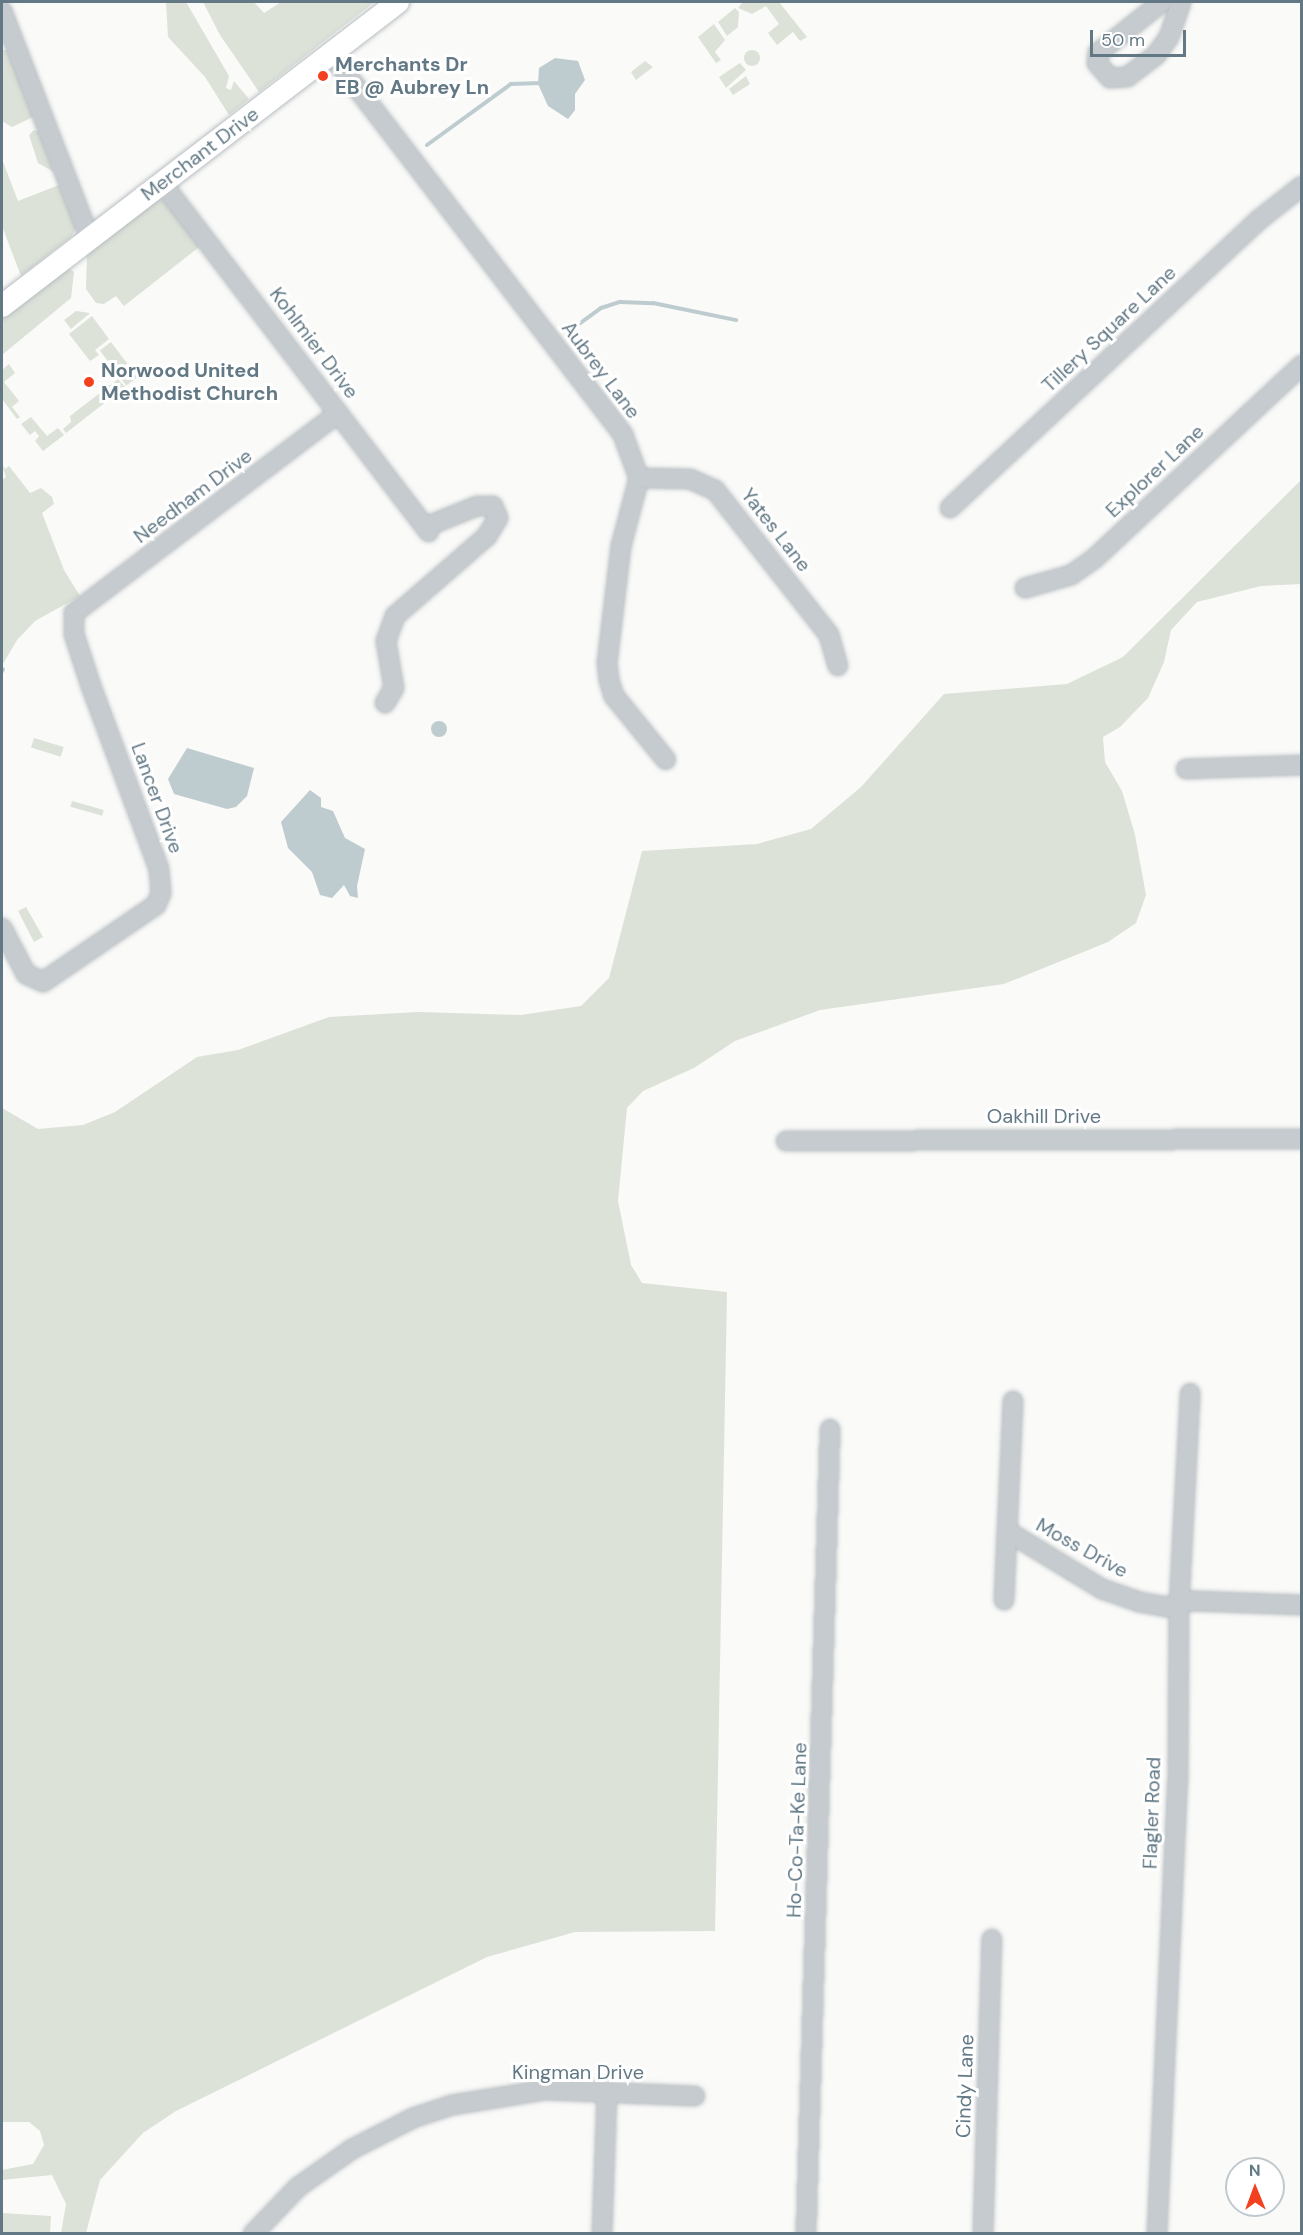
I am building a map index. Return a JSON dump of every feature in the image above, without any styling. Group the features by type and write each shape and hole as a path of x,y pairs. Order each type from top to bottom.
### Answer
{"main road":[{"name":"Merchant Drive","path":"2,306 398,2"}],"street":[{"path":"1162,2 1098,53 1097,63 1110,78 1127,77 1156,55 1169,37 1182,2"},
{"path":"2,11 90,238"},
{"name":"Aubrey Lane","path":"331,54 622,435 639,478"},
{"name":"Kohlmier Drive","path":"162,183 427,529 477,506 493,506 498,518 487,536 395,616 386,640 394,688 385,703"},
{"name":"Tillery Square Lane","path":"950,508 1260,219 1302,186"},
{"name":"Explorer Lane","path":"1025,588 1071,575 1095,558 1302,364"},
{"name":"Needham Drive","path":"74,613 338,413"},
{"path":"639,478 621,546 607,663 614,696 666,760"},
{"name":"Yates Lane","path":"639,478 690,479 715,490 829,635 838,666"},
{"name":"Lancer Drive","path":"2,928 26,974 43,982 144,915 156,905 161,893 159,869 74,634 74,613"},
{"path":"1186,770 1302,765"},
{"name":"Oakhill Drive","path":"786,1141 1302,1139"},
{"name":"Flagler Road","path":"1157,2234 1178,1780 1179,1606 1190,1393"},
{"name":"Moss Drive","path":"1013,1401 1007,1531 1102,1589 1139,1602 1179,1606 1193,1602 1302,1605"},
{"name":"Ho-Co-Ta-Ke Lane","path":"806,2234 830,1429"},
{"path":"1004,1600 1007,1531"},
{"name":"Cindy Lane","path":"983,2234 992,1939"},
{"path":"602,2234 607,2092"},
{"name":"Kingman Drive","path":"253,2234 298,2187 323,2168 412,2118 500,2094 607,2092 695,2096"}],"shaded area":[{"path":"166,2 186,2 229,76 226,88 231,90 234,81 249,99 229,115 205,77 168,37"},
{"path":"203,2 254,2 264,13 281,2 373,3 259,92 220,35"},
{"path":"743,2 779,2 807,37 800,41 793,32 777,45 768,33 779,24 766,6 752,14 738,8"},
{"path":"735,8 739,12 738,27 727,36 718,22"},
{"path":"714,24 725,40 715,52 721,60 716,63 698,37"},
{"path":"2,50 9,50 35,116 12,127 2,121"},
{"path":"749,50 755,50 760,58 758,64 749,66 744,61 744,55"},
{"path":"555,58 578,61 585,80 575,94 575,110 568,119 548,106 538,84 539,68"},
{"path":"645,61 653,67 636,80 631,72"},
{"path":"740,63 746,70 726,88 719,77"},
{"path":"746,76 750,84 733,95 729,89"},
{"path":"34,130 41,132 54,172 38,163 29,135"},
{"path":"2,159 18,201 59,185 77,226 72,236 21,276 2,226"},
{"path":"157,200 167,201 203,244 124,306 116,296 104,304 96,303 86,289 87,254"},
{"path":"67,267 74,272 71,298 2,355 2,318"},
{"path":"76,311 90,313 71,329 64,320"},
{"path":"92,316 109,339 95,350 99,355 90,361 69,334"},
{"path":"111,342 137,377 126,386 100,350"},
{"path":"9,364 15,373 4,382 19,401 12,407 20,417 17,419 2,399 2,370"},
{"path":"118,379 125,387 66,433 63,429 71,422 70,416"},
{"path":"31,417 47,436 58,428 64,435 43,451 35,441 39,436 35,431 30,435 21,424"},
{"path":"2,465 5,469 9,466 30,493 41,488 52,497 54,504 42,513 64,570 80,596 35,621 17,640 3,664 2,480 6,477"},
{"path":"1301,480 1301,584 1261,586 1197,602 1171,630 1164,662 1148,698 1120,727 1103,737 1105,762 1122,791 1135,835 1146,895 1136,923 1108,942 1004,984 820,1010 735,1041 694,1068 643,1091 627,1108 618,1201 631,1265 642,1283 727,1292 715,1931 575,1932 487,1957 176,2111 143,2133 100,2180 86,2233 61,2233 66,2204 52,2175 2,2180 2,2170 33,2164 44,2145 40,2131 29,2122 2,2122 2,1108 38,1129 83,1125 115,1112 197,1057 238,1050 329,1017 418,1012 521,1015 581,1006 609,978 642,851 757,844 811,829 861,787 944,694 1067,684 1123,657"},
{"path":"439,721 447,729 439,737 431,729"},
{"path":"34,738 64,747 61,757 31,748"},
{"path":"187,748 254,768 247,796 236,807 227,809 174,794 168,779"},
{"path":"310,790 321,798 321,807 333,811 345,838 365,849 357,886 358,898 350,896 344,885 332,898 320,895 312,872 288,848 281,822"},
{"path":"72,801 104,810 102,816 70,807"},
{"path":"26,907 43,937 34,942 18,911"},
{"path":"2,2213 51,2216 50,2233 2,2233"}],"waterway":[{"path":"427,145 511,84 541,83"},
{"path":"568,332 601,308 620,302 653,303 736,320"}],"place":[{"name":"Merchants Dr EB @ Aubrey Ln","path":"323,76"},
{"name":"Norwood United Methodist Church","path":"89,382"}]}
